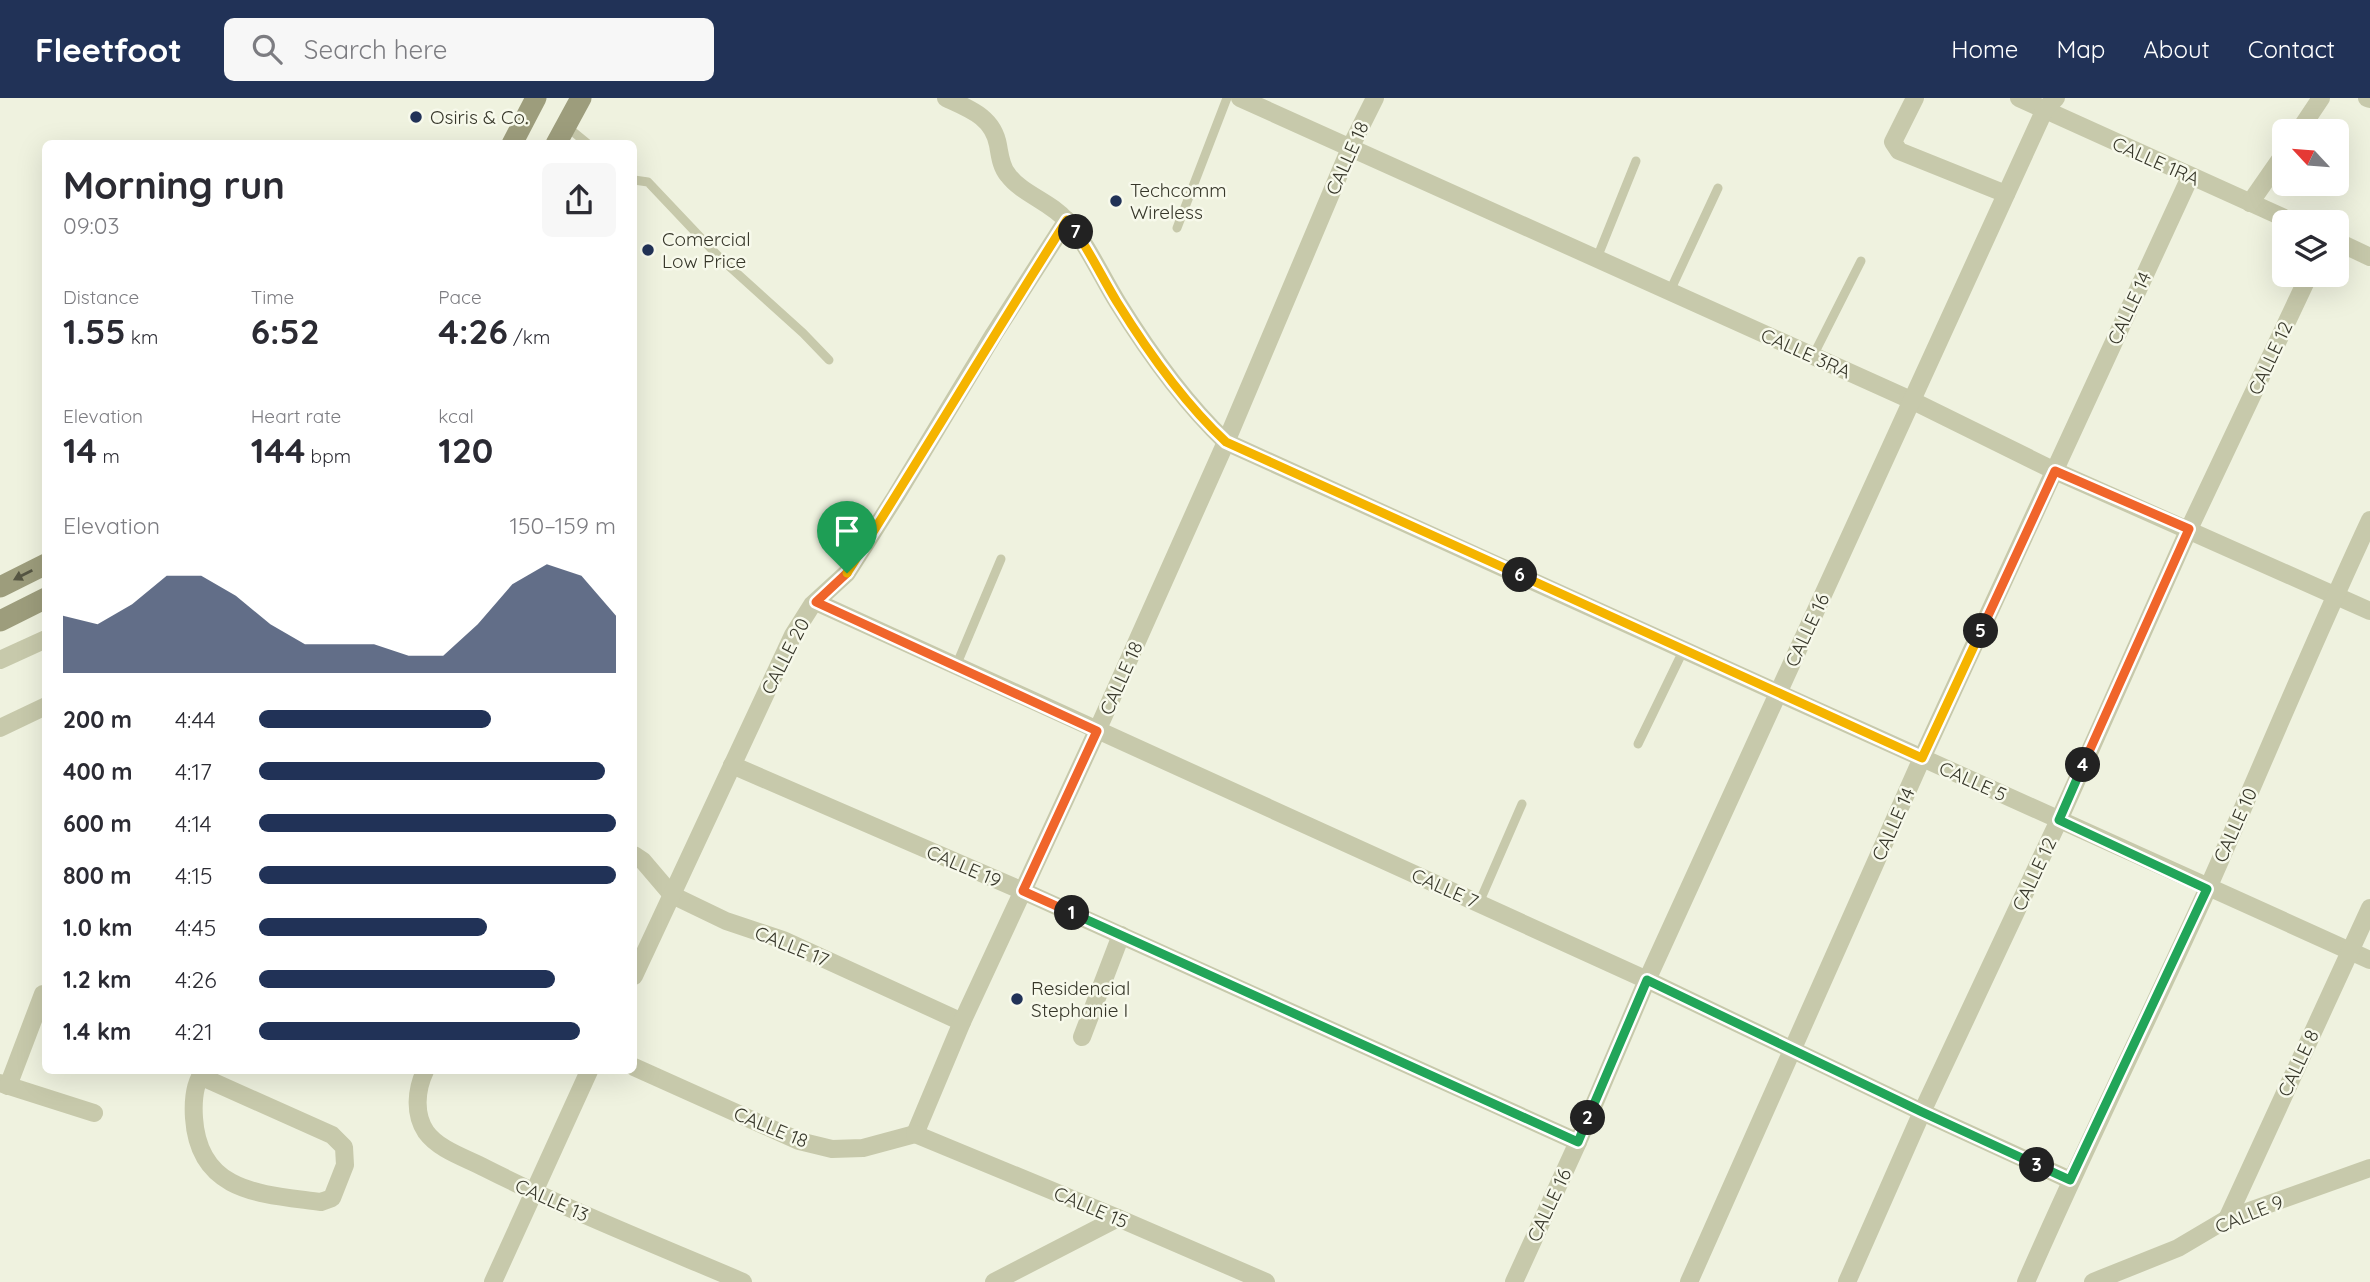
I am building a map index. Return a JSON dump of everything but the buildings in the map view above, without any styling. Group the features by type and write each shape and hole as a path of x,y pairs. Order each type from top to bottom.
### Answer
{"main road":[{"path":"514,140 536,98"},
{"path":"561,135 581,98"},
{"path":"0,587 42,566"},
{"path":"0,621 42,600"}],"street":[{"name":"CALLE 3RA","path":"1240,98 1913,401 2055,471 2370,611"},
{"name":"CALLE 18","path":"637,1068 799,1141 832,1149 863,1148 915,1134 962,1022 1097,731 1226,442 1351,146 1375,98"},
{"path":"1915,98 1893,142 1899,151 2006,194"},
{"name":"CALLE 1RA","path":"2020,98 2050,104 2189,177 2272,213"},
{"path":"2307,119 2321,98"},
{"name":"CALLE 5","path":"954,100 990,124 996,133 1003,169 1010,179 1067,220 1119,305 1175,386 1200,417 1226,442 2207,889 2370,960"},
{"name":"CALLE 16","path":"1514,1282 1578,1142 1647,980 2006,194 2050,104"},
{"path":"2250,203 2272,171"},
{"name":"CALLE 14","path":"1689,1282 1922,758 2189,177"},
{"name":"CALLE 20","path":"637,970 793,635 816,602 847,573 1067,220"},
{"path":"2349,247 2370,257"},
{"name":"CALLE 12","path":"1847,1282 2189,529 2303,287"},
{"name":"CALLE 10","path":"2026,1282 2070,1180 2207,889 2370,520"},
{"name":"CALLE 7","path":"816,602 1647,980 2070,1180"},
{"path":"0,660 42,641"},
{"path":"0,728 42,708"},
{"name":"CALLE 19","path":"733,765 1023,891 1578,1142"},
{"name":"CALLE 17","path":"637,857 672,895 726,921 807,951 962,1022"},
{"name":"CALLE 8","path":"2227,1219 2370,908"},
{"path":"1082,1037 1121,935"},
{"path":"42,996 4,1084 94,1113"},
{"path":"202,1074 193,1102 195,1126 202,1151 215,1171 231,1184 251,1192 321,1202 332,1198 345,1165 344,1147 332,1135 204,1074"},
{"name":"CALLE 13","path":"424,1074 418,1097 419,1116 427,1133 440,1145 532,1192 743,1282"},
{"path":"493,1282 588,1074"},
{"name":"CALLE 15","path":"915,1134 1266,1282"},
{"name":"CALLE 9","path":"2093,1282 2178,1248 2227,1219 2370,1168"},
{"path":"994,1282 1118,1218"}],"lane":[{"path":"1177,228 1227,98"},
{"path":"1597,258 1636,161"},
{"path":"637,180 648,182 720,258 829,360"},
{"path":"1670,291 1718,188"},
{"path":"1813,356 1861,261"},
{"path":"956,666 1001,559"},
{"path":"1638,744 1684,649"},
{"path":"1479,903 1522,804"}],"place":[{"name":"Osiris & Co.","path":"416,117"},
{"name":"Techcomm Wireless","path":"1116,201"},
{"name":"Comercial Low Price","path":"648,250"},
{"name":"Residencial Stephanie I","path":"1017,999"}],"route":[{"path":"1067,220 1119,305 1175,386 1200,417 1226,442 1922,758 2055,471 2189,529 2059,820 2207,889 2070,1180 1647,980 1578,1142 1023,891 1097,731 816,602 847,573 1067,220"}]}
